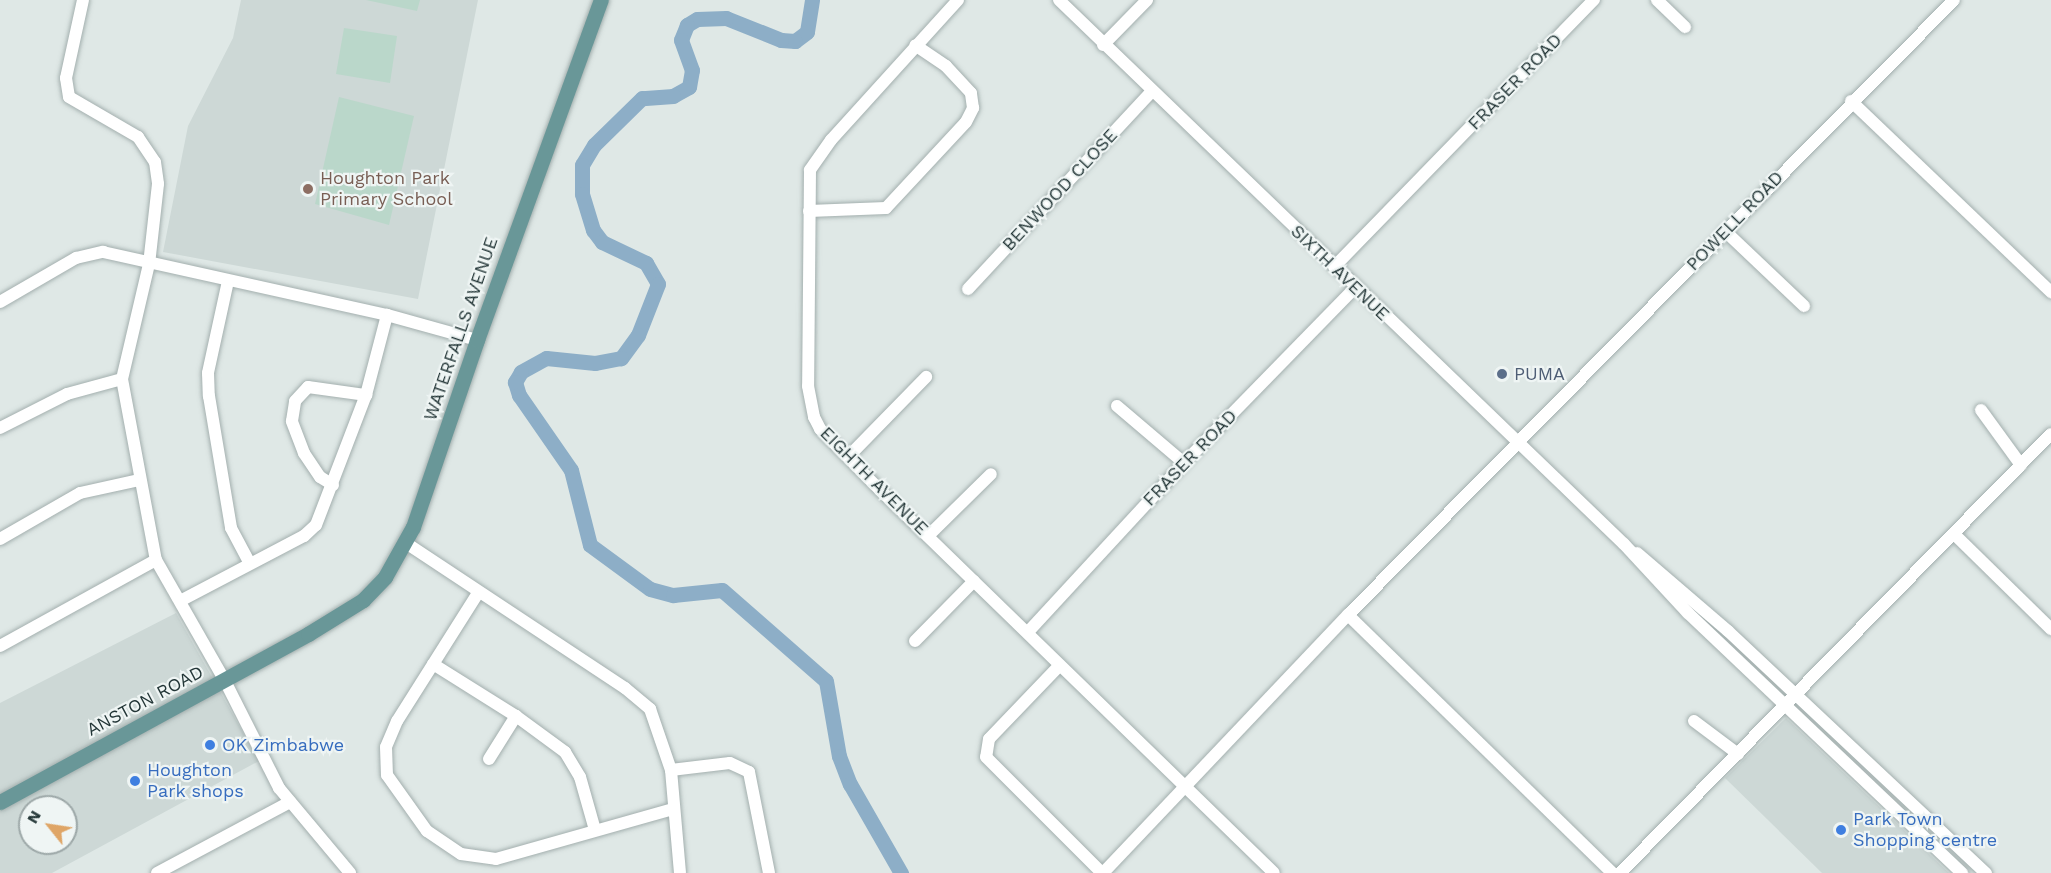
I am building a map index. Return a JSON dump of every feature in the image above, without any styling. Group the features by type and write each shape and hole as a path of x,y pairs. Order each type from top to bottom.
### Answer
{"main road":[{"name":"WATERFALLS AVENUE","path":"308,634 350,609 376,588 406,543 477,340 602,0"},
{"name":"ANSTON ROAD","path":"0,802 308,634"}],"street":[{"path":"83,0 65,88 69,97 79,106 138,137 155,162 158,184 149,264 122,380 139,480 156,560 290,802 350,873"},
{"name":"EIGHTH AVENUE","path":"958,0 915,45 815,161 809,175 808,386 820,429 1028,632 1059,666 1274,873"},
{"name":"SIXTH AVENUE","path":"1059,0 1150,92 1624,544"},
{"path":"1104,45 1147,0"},
{"name":"FRASER ROAD","path":"1334,267 1594,0"},
{"path":"1656,0 1685,27"},
{"name":"POWELL ROAD","path":"1102,873 1348,615 1518,444 1851,101 1954,0"},
{"path":"810,211 886,208 966,122 973,108 971,93 946,66 915,45"},
{"name":"BENWOOD CLOSE","path":"968,289 1150,92"},
{"path":"1851,101 2051,292"},
{"path":"1725,231 1804,306"},
{"path":"0,302 88,254 103,252 387,315 477,340"},
{"path":"228,281 208,373 209,396 231,528 250,563"},
{"name":"FRASER ROAD","path":"1028,632 1184,463 1356,287"},
{"path":"180,601 304,537 316,525 366,395 387,315"},
{"path":"848,457 926,377"},
{"path":"0,428 67,394 122,380"},
{"path":"333,485 320,477 304,453 292,421 295,401 308,387 366,395"},
{"path":"1117,406 1184,463"},
{"path":"1981,410 2021,465"},
{"path":"1620,873 2051,434"},
{"path":"928,536 991,474"},
{"path":"0,539 81,493 139,480"},
{"path":"1954,534 2051,629"},
{"path":"406,543 478,593 638,697 657,721 671,770 680,873"},
{"path":"1624,544 1656,566 1986,873"},
{"path":"1624,544 1688,613 1962,873"},
{"path":"0,646 156,560"},
{"path":"915,641 974,581"},
{"path":"478,593 389,734 384,760 396,791 427,831 461,854 496,859 673,809"},
{"path":"1348,615 1612,873"},
{"path":"433,664 553,742 573,764 596,830"},
{"path":"1059,666 989,739 986,757 1102,873"},
{"path":"489,759 516,716"},
{"path":"1694,721 1738,754"},
{"path":"671,770 730,763 749,772 770,873"},
{"path":"157,873 290,802"}],"shaded area":[{"name":"Houghton Park Primary School","path":"241,0 478,0 418,299 163,252 188,126 233,38"},
{"path":"176,613 259,761 52,873 0,873 0,703"},
{"name":"Park Town Shopping centre","path":"1786,718 1949,873 1822,873 1725,778"}],"green space":[{"path":"366,0 420,0 417,11"},
{"path":"344,28 397,36 390,83 336,74"},
{"path":"339,97 414,116 389,225 315,204"}],"waterway":[{"path":"812,0 807,32 795,41 781,40 726,18 697,19 687,25 681,40 692,70 689,87 673,96 642,98 594,145 582,165 582,194 593,230 602,242 646,263 658,284 638,335 621,358 595,363 546,358 521,372 515,382 519,395 571,470 590,545 650,589 673,595 722,590 826,681 839,756 850,784 901,873"}],"place":[{"name":"Houghton Park Primary School","path":"308,189"},
{"name":"PUMA","path":"1502,374"},
{"name":"OK Zimbabwe","path":"210,745"},
{"name":"Houghton Park shops","path":"135,781"},
{"name":"Park Town Shopping centre","path":"1841,830"}]}
